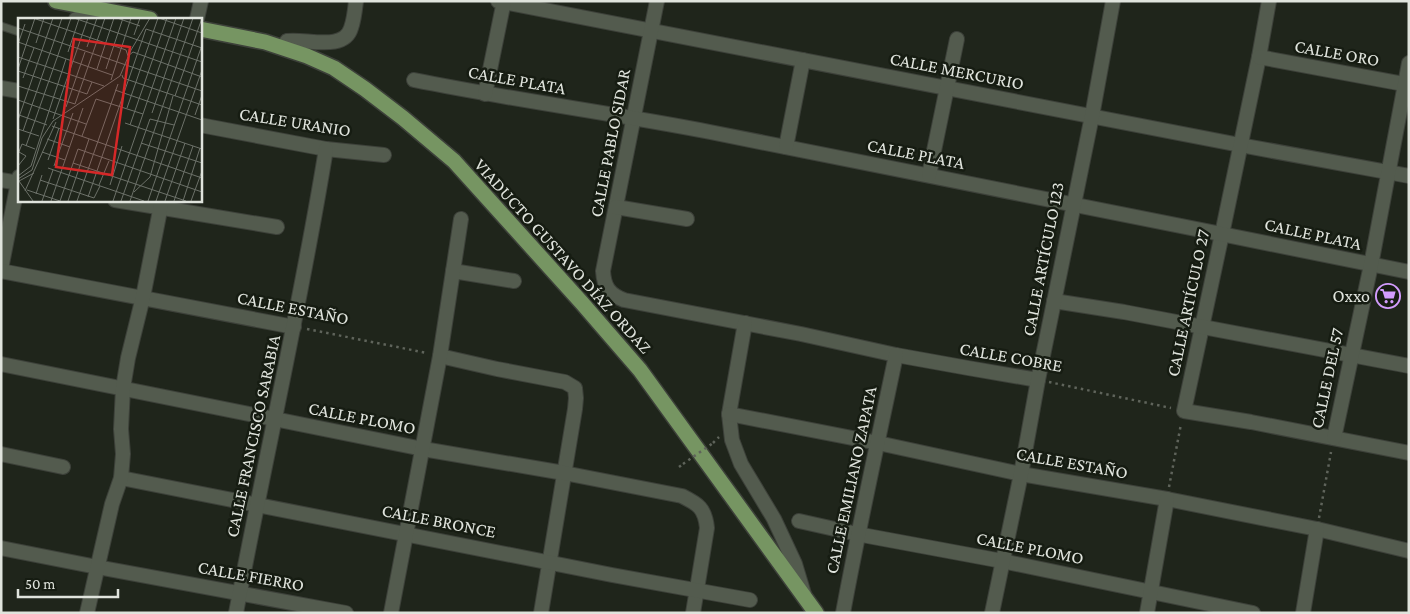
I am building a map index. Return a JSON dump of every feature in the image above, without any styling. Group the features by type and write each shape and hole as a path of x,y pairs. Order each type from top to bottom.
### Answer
{"main road":[{"path":"56,1 101,6 146,18"},
{"name":"VIADUCTO GUSTAVO DÍAZ ORDAZ","path":"201,29 265,42 307,56 334,68 403,118 454,162 640,370 816,613"}],"street":[{"path":"197,18 201,1"},
{"path":"283,48 287,41 293,40 336,42 342,40 351,30 356,1"},
{"name":"CALLE PABLO SIDAR","path":"609,291 604,280 603,271 658,1"},
{"name":"CALLE ARTÍCULO 123","path":"992,613 1092,116 1113,1"},
{"name":"CALLE ARTÍCULO 27","path":"1184,411 1259,57 1269,1"},
{"path":"485,94 502,2"},
{"name":"CALLE MERCURIO","path":"502,2 1409,176"},
{"path":"78,18 101,6"},
{"path":"930,175 956,39"},
{"name":"CALLE ORO","path":"1259,57 1407,85"},
{"path":"786,148 803,60"},
{"name":"CALLE DEL 57","path":"1334,438 1407,85 1409,62"},
{"name":"CALLE PLATA","path":"414,80 485,94 634,118 930,175 1409,272"},
{"path":"1,88 18,91"},
{"name":"CALLE URANIO","path":"201,125 326,149 384,155"},
{"name":"CALLE FRANCISCO SARABIA","path":"236,613 294,327 326,149"},
{"path":"1,180 18,181 1,270"},
{"path":"127,201 162,204 277,227"},
{"path":"87,613 112,504 121,478 123,388 162,204"},
{"path":"616,207 687,219"},
{"path":"391,613 440,356 461,219"},
{"name":"CALLE ESTAÑO","path":"1,270 294,327"},
{"path":"453,271 514,280"},
{"name":"CALLE COBRE","path":"609,291 624,300 801,334 896,355 1038,380"},
{"path":"1054,301 1202,326 1409,366"},
{"path":"745,323 729,414 732,440 741,464 774,519 795,564 806,601"},
{"name":"CALLE EMILIANO ZAPATA","path":"844,606 857,534 896,355"},
{"path":"440,356 565,382 575,388 575,410 541,613"},
{"name":"CALLE PLOMO","path":"1,364 423,449 564,473 682,496 697,504 706,518 707,528 697,590"},
{"path":"1184,411 1409,453"},
{"name":"CALLE ESTAÑO","path":"729,414 878,443 1021,474 1167,499 1317,529 1409,551"},
{"path":"1,454 62,467"},
{"name":"CALLE BRONCE","path":"121,478 750,600"},
{"path":"1147,613 1167,499"},
{"name":"CALLE PLOMO","path":"799,521 1253,613"},
{"path":"1303,613 1317,529"},
{"name":"CALLE FIERRO","path":"1,548 346,613"},
{"path":"693,613 697,590"}],"lane":[{"path":"1,26 18,32"}],"path":[{"name":"CALLE ESTAÑO","path":"294,327 440,356"},
{"name":"CALLE COBRE","path":"1038,380 1184,411"},
{"path":"1167,499 1184,411"},
{"name":"CALLE DEL 57","path":"1317,529 1334,438"},
{"path":"679,467 713,443"}],"place":[{"name":"Oxxo","path":"1388,296"}]}
